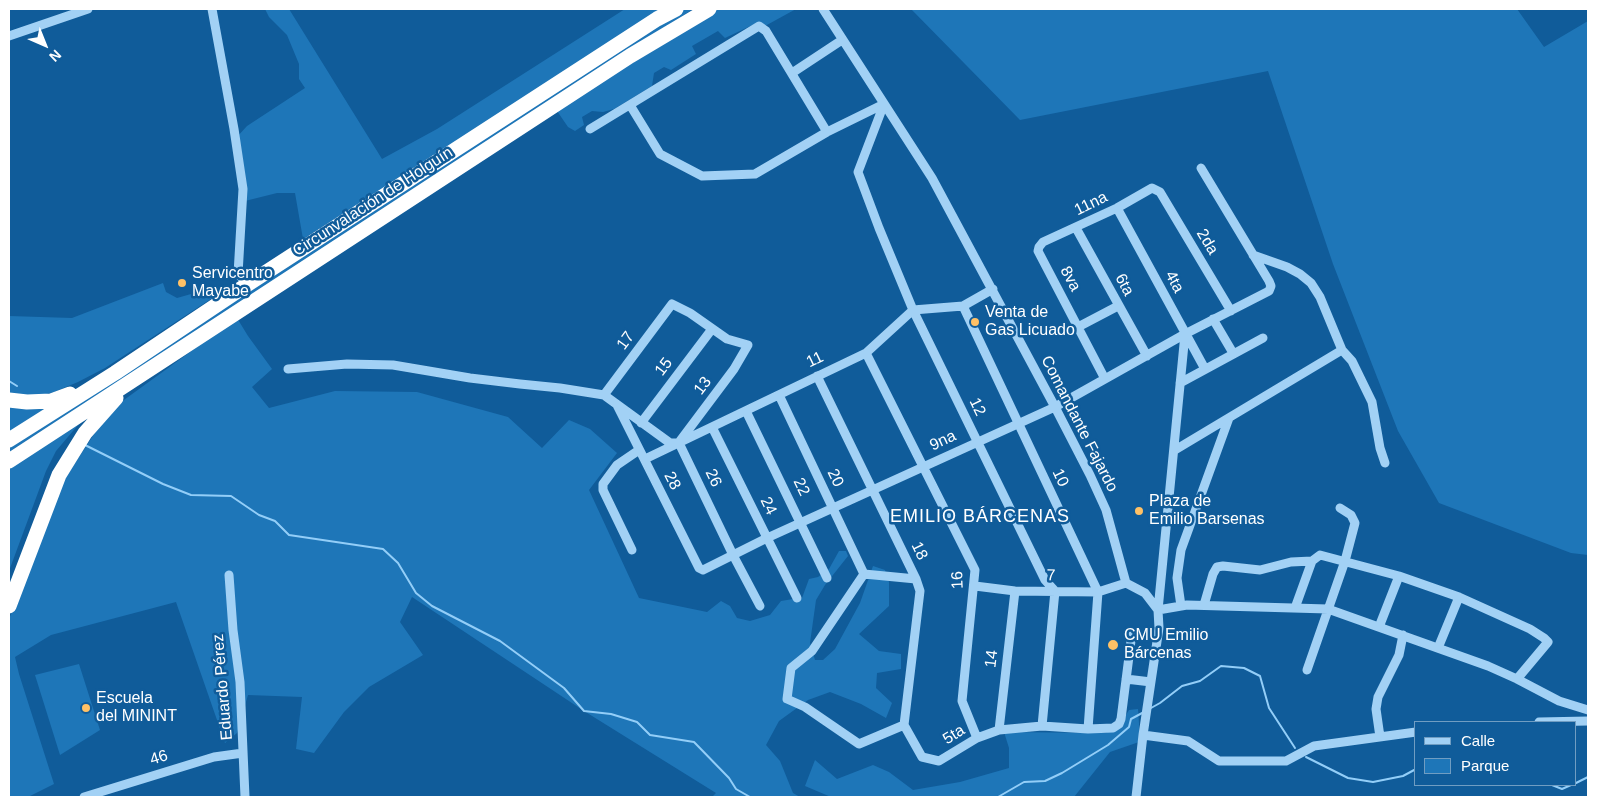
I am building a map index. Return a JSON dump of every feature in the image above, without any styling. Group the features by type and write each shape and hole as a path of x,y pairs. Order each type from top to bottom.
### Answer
{"highway":[{"name":"Circunvalación de Holguín","path":"9,440 115,373 248,284 657,19 676,9"},
{"name":"Circunvalación de Holguín","path":"9,461 630,56 709,9"},
{"path":"9,400 27,402 50,401 75,392 115,373"},
{"path":"9,606 59,475 85,433 127,384"}],"street":[{"path":"9,36 88,9"},
{"path":"212,9 242,189 238,274 248,284"},
{"name":"Comandante Fajardo","path":"823,9 932,178 1055,406 1106,510 1126,583"},
{"path":"590,128 759,26 766,31 827,132"},
{"path":"792,73 842,40"},
{"path":"630,105 660,154 702,176 755,174 827,132 884,104"},
{"name":"12","path":"884,104 858,172 913,310 1045,580 1055,591"},
{"path":"1201,168 1253,255 1300,274 1311,284 1320,297 1342,350 1352,361 1372,402 1380,448 1385,464"},
{"name":"11na","path":"1039,247 1043,242 1117,208 1152,188 1156,190"},
{"name":"2da","path":"1156,190 1160,192 1230,311"},
{"name":"4ta","path":"1117,208 1205,369"},
{"name":"6ta","path":"1076,228 1147,356"},
{"name":"8va","path":"1039,247 1038,252 1105,379"},
{"name":"9na","path":"701,570 1055,406 1185,334 1269,291 1271,286 1269,281 1253,255"},
{"path":"913,310 963,306 993,289"},
{"name":"17","path":"604,395 672,304 690,313 712,329"},
{"name":"10","path":"963,306 1098,592 1088,729"},
{"path":"1078,327 1118,306"},
{"name":"11","path":"644,459 866,353 913,310"},
{"path":"1214,319 1233,354"},
{"name":"13","path":"679,443 734,369 748,345 727,339 712,329"},
{"name":"15","path":"642,423 712,329"},
{"path":"1136,797 1159,628 1158,610 1185,334"},
{"path":"1180,383 1263,338"},
{"path":"1174,450 1342,350"},
{"name":"16","path":"866,353 975,570 962,701 977,738"},
{"path":"288,369 346,364 393,365 470,378 604,395 670,442 679,443"},
{"name":"18","path":"817,376 920,590 904,725"},
{"name":"20","path":"779,395 864,574"},
{"name":"28","path":"617,405 701,570"},
{"name":"22","path":"746,411 802,523 827,578"},
{"path":"1181,606 1177,578 1181,550 1229,418"},
{"name":"24","path":"712,427 797,598"},
{"name":"26","path":"679,443 760,606"},
{"path":"632,550 603,490 603,484 617,465 639,450"},
{"path":"1307,670 1345,561 1355,523 1351,515 1340,508"},
{"path":"1204,605 1213,574 1218,567 1260,570 1291,562 1312,561 1320,555 1399,576 1459,597 1530,629 1548,642 1517,679"},
{"path":"1296,608 1312,561"},
{"path":"904,725 859,744 805,707 787,699 791,668 812,651 864,574 916,579"},
{"name":"Eduardo Pérez","path":"229,575 233,630 240,682 245,797"},
{"path":"1379,627 1399,576"},
{"path":"1126,583 1145,593 1158,610"},
{"name":"7","path":"974,586 1016,591 1098,592 1126,583"},
{"name":"14","path":"999,730 1016,591"},
{"path":"1042,726 1055,591"},
{"path":"1438,648 1459,597"},
{"path":"1158,610 1204,605 1328,609 1438,648 1517,679 1559,702 1588,710"},
{"path":"1132,633 1126,680 1151,682"},
{"path":"1380,736 1376,709 1378,697 1399,655 1403,635"},
{"name":"5ta","path":"904,725 922,757 939,762 977,738 999,730 1042,726 1088,729 1113,728 1119,724 1121,719 1126,680"},
{"path":"1143,735 1188,741 1219,762 1286,761 1314,746 1414,732"},
{"name":"46","path":"84,797 214,757 243,753"}],"green space":[{"path":"265,9 289,9 382,159 437,129 625,9 668,9 303,239 295,193 277,193 245,201 236,138 247,126 305,88 299,79 299,64 287,35 269,17"},
{"path":"685,9 693,9 9,452 9,447"},
{"path":"714,9 796,9 765,26 759,22 725,38 718,31 692,46 696,54 671,70 664,67 654,73 652,86 614,109 603,112 592,111 582,117 584,125 575,131 568,127 555,108"},
{"path":"911,9 1517,9 1544,47 1588,21 1588,555 1571,553 1439,503 1398,431 1333,264 1268,71 1020,120"},
{"path":"163,283 166,292 177,298 212,288 214,297 105,368 78,382 36,397 9,396 9,316 72,318"},
{"path":"237,318 272,369 252,387 269,408 335,391 417,392 508,417 542,448 569,420 590,429 617,453 589,490 639,598 707,612 721,601 730,606 737,618 750,621 770,615 781,601 793,599 798,602 802,598 809,579 818,577 829,569 839,551 846,551 848,556 825,585 816,600 810,643 815,660 823,660 835,649 860,603 873,566 885,570 889,582 889,606 859,634 879,651 901,654 901,669 877,673 876,688 892,703 886,718 861,704 830,692 808,700 779,721 766,745 780,761 793,793 800,797 712,797 716,793 584,711 412,597 400,622 423,655 369,687 344,712 314,753 296,749 302,697 248,695 237,733 225,743 176,602 51,635 15,657 54,784 28,797 9,797 9,619 62,483 98,428 117,405"},
{"path":"64,401 9,436 9,406"},
{"path":"84,418 56,451 46,471 9,571 9,465"},
{"path":"79,664 100,730 60,755 35,675"},
{"path":"1138,709 1139,742 1110,752 1074,797 831,797 805,786 815,760 837,779 873,765 889,772 913,790 960,782 1009,768 1009,748 1004,732 1106,733 1120,725 1129,710"}],"waterway":[{"path":"9,381 17,386"},
{"path":"85,445 163,484 191,495 231,496 259,515 275,521 289,535 383,549 398,563 416,593 432,606 500,641 564,688 584,711 611,714 637,722 650,735 694,742 729,778 736,789 750,797"},
{"path":"1151,708 1182,686 1200,681 1221,666 1244,668 1260,676 1269,708 1295,748"},
{"path":"998,797 1024,782 1045,781 1062,773 1108,745 1129,727 1131,719 1144,712"},
{"path":"1306,757 1348,778 1373,782 1403,776 1414,770"},
{"path":"1577,782 1588,777"},
{"path":"1554,786 1562,789 1569,786"}],"place":[{"name":"Servicentro Mayabe","path":"182,283"},
{"name":"Venta de Gas Licuado","path":"975,322"},
{"name":"Plaza de Emilio Barsenas","path":"1139,511"},
{"name":"CMU Emilio Bárcenas","path":"1113,645"},
{"name":"Escuela del MININT","path":"86,708"}],"district":[{"name":"EMILIO BÁRCENAS","path":"980,517"}]}
